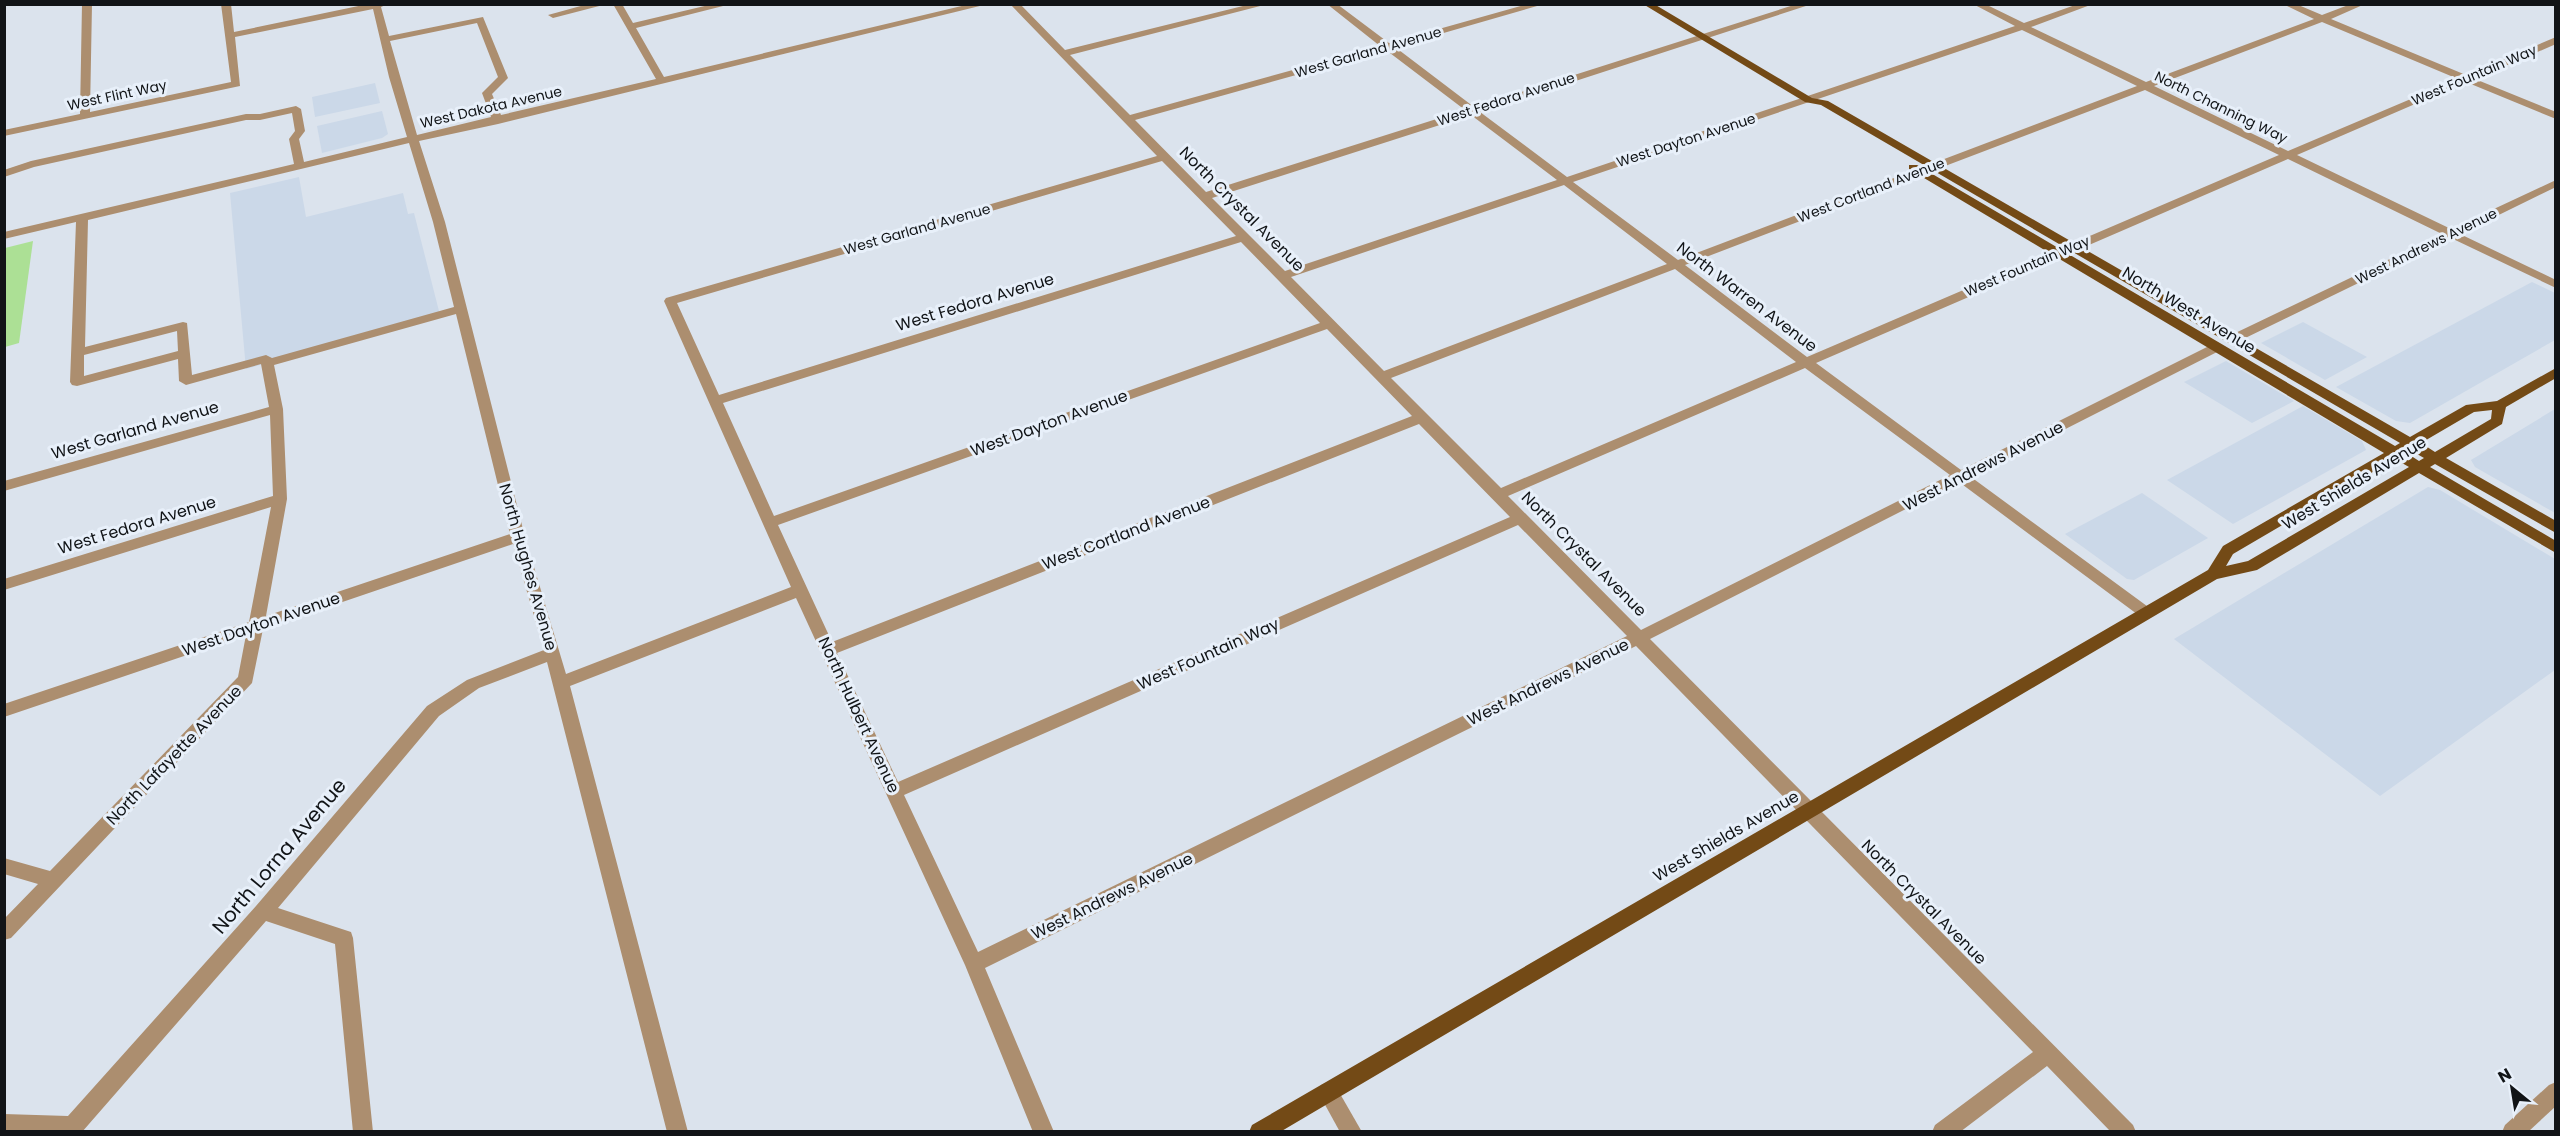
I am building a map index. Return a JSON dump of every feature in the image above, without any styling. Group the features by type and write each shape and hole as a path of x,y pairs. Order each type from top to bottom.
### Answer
{"main road":[{"name":"North West Avenue","path":"1647,4 1809,100 1810,107 2073,246 2393,452 2556,548"},
{"name":"North West Avenue","path":"1927,169 2058,252 2410,443 2556,528"},
{"name":"West Shields Avenue","path":"2213,574 2228,550 2393,452 2471,408 2500,405 2556,372"},
{"name":"West Shields Avenue","path":"1258,1131 2213,574 2252,566 2497,421 2500,405"}],"street":[{"path":"85,116 87,4"},
{"path":"226,4 231,35 378,5"},
{"path":"553,15 603,4"},
{"path":"617,4 662,81"},
{"path":"631,26 727,4"},
{"name":"West Dakota Avenue","path":"4,236 498,121 984,4"},
{"name":"North Crystal Avenue","path":"1014,4 2126,1131"},
{"path":"1062,54 1264,4"},
{"name":"North Warren Avenue","path":"1331,4 1385,48 2146,613"},
{"name":"West Garland Avenue","path":"1127,119 1540,4"},
{"name":"West Fedora Avenue","path":"1205,196 1469,110 1808,4"},
{"name":"North Channing Way","path":"1977,4 2556,285"},
{"name":"West Dayton Avenue","path":"1283,276 2089,4"},
{"path":"2287,4 2556,116"},
{"name":"West Cortland Avenue","path":"1383,376 1675,263 2361,4"},
{"name":"North Hughes Avenue","path":"378,5 394,77 439,222 518,537 553,653 678,1131"},
{"path":"386,39 480,19 502,78 487,93 498,121"},
{"name":"West Flint Way","path":"4,133 236,84 231,35"},
{"name":"West Fountain Way","path":"1500,494 1804,361 2556,40"},
{"path":"4,174 54,159 246,117 260,117 296,109 300,131 294,139 300,167"},
{"name":"West Garland Avenue","path":"670,301 1164,157"},
{"name":"West Andrews Avenue","path":"974,964 1640,637 2224,344 2556,183"},
{"path":"82,218 77,382 184,353"},
{"name":"West Fedora Avenue","path":"715,401 1245,237"},
{"name":"North Hulbert Avenue","path":"670,301 800,590 974,964 1044,1131"},
{"path":"78,353 183,326 186,381 459,309"},
{"name":"West Dayton Avenue","path":"770,523 1329,324"},
{"name":"North Lafayette Avenue","path":"4,932 246,679 280,499 276,409 266,361"},
{"name":"West Garland Avenue","path":"4,486 276,409"},
{"name":"West Cortland Avenue","path":"829,650 1422,417"},
{"name":"West Fedora Avenue","path":"4,585 280,499"},
{"name":"West Fountain Way","path":"895,791 1522,517"},
{"name":"West Dayton Avenue","path":"4,711 518,537"},
{"path":"560,683 800,590"},
{"name":"North Lorna Avenue","path":"71,1130 262,912 433,711 473,684 553,653"},
{"path":"4,866 54,880"},
{"path":"262,912 344,938 363,1131"},
{"path":"1942,1131 2048,1053"},
{"path":"1328,1092 1352,1131"},
{"path":"2512,1131 2556,1092"},
{"path":"4,1124 71,1130"}],"shaded area":[{"path":"375,83 380,103 315,117 312,97"},
{"path":"382,111 388,134 382,138 322,153 317,126"},
{"path":"299,177 306,217 403,193 408,214 414,213 440,315 246,369 230,193"},
{"path":"2532,282 2555,293 2555,340 2410,423 2396,421 2336,387"},
{"path":"2303,322 2367,357 2325,380 2261,343"},
{"path":"2226,361 2294,401 2252,423 2184,382"},
{"path":"2303,406 2362,441 2366,450 2233,524 2167,480"},
{"path":"2555,409 2555,513 2475,467 2471,460"},
{"path":"2428,487 2440,490 2555,559 2555,670 2380,796 2174,639"},
{"path":"2142,493 2208,538 2134,580 2127,579 2065,534"}],"green space":[{"path":"33,241 19,343 5,347 5,248"}]}
